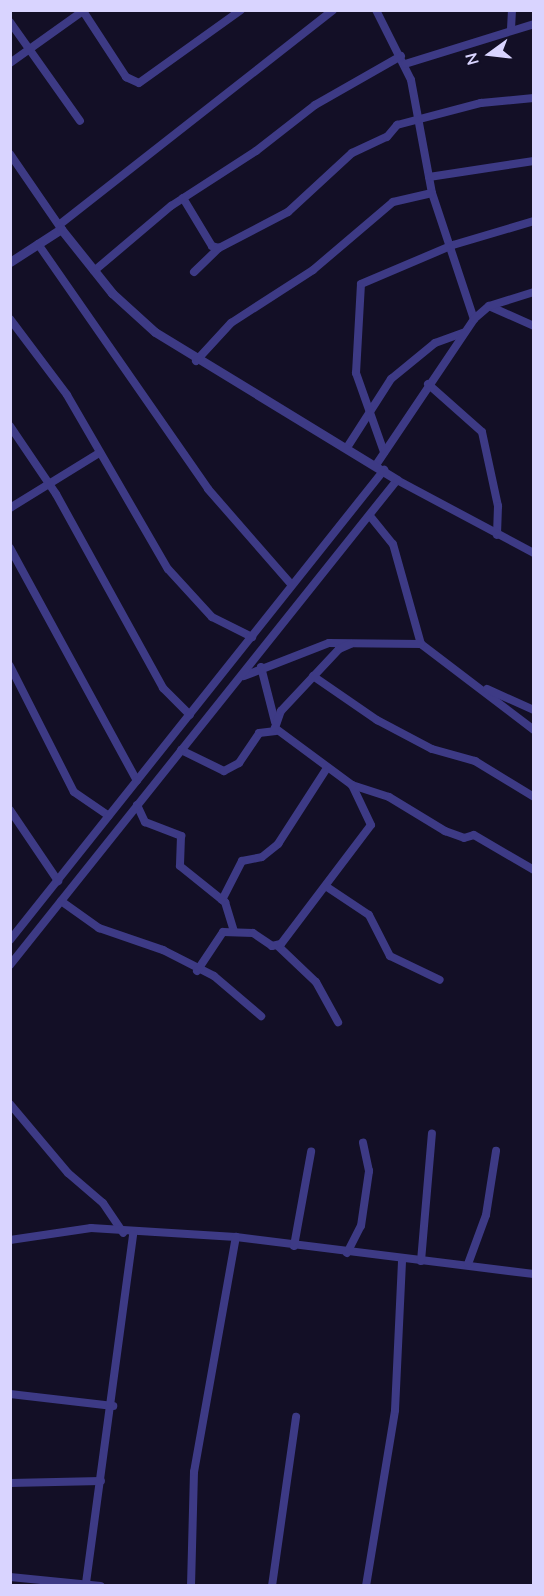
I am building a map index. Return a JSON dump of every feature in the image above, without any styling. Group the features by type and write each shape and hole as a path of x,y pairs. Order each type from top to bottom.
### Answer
{"street":[{"path":"10,63 84,11 126,77 139,83 241,10"},
{"path":"10,262 60,227 333,10"},
{"path":"376,10 405,64 420,118 432,193 453,245 474,320"},
{"path":"511,28 512,10"},
{"path":"10,22 80,121"},
{"path":"405,64 511,28 534,24"},
{"path":"94,271 183,198 256,151 315,105 401,56"},
{"path":"194,272 219,248 288,212 352,153 387,137 397,125 420,118 534,98"},
{"path":"10,154 60,227 94,271 155,332 196,361 348,446 397,480 534,553"},
{"path":"429,177 534,161"},
{"path":"196,361 231,323 313,270 393,202 432,193"},
{"path":"183,198 212,246 219,248"},
{"path":"384,452 366,414 356,373 361,284 453,245 534,221"},
{"path":"38,244 208,489 291,584"},
{"path":"10,940 252,637 380,468 384,452 463,333 489,306 534,292"},
{"path":"489,306 534,326"},
{"path":"10,319 67,395 168,569 212,617 252,637"},
{"path":"348,446 366,414 413,358 463,333"},
{"path":"428,384 482,432 496,495 497,535"},
{"path":"10,426 49,482 163,688 190,715"},
{"path":"10,508 99,453"},
{"path":"10,965 397,480"},
{"path":"370,516 393,544 421,645"},
{"path":"10,548 136,781"},
{"path":"275,722 314,676 351,644"},
{"path":"240,678 313,646 421,645 485,689 534,730"},
{"path":"10,666 74,792 109,816"},
{"path":"261,667 276,731"},
{"path":"314,676 378,720 432,749 475,761 534,797"},
{"path":"485,689 534,710"},
{"path":"181,750 224,771 239,763 259,733 276,731 352,785 389,797 445,831 464,838 474,836 534,870"},
{"path":"222,900 242,861 262,857 278,844 327,768"},
{"path":"278,946 308,902 327,887 371,825 352,785"},
{"path":"136,806 145,822 181,836 183,871 222,900 234,932"},
{"path":"10,810 58,881"},
{"path":"327,887 369,915 390,956 440,980"},
{"path":"61,901 99,928 164,950 197,971 214,976 261,1016"},
{"path":"197,971 213,940 234,932 278,946 316,982 338,1022"},
{"path":"10,1104 68,1173 103,1203 123,1233"},
{"path":"421,1261 432,1133"},
{"path":"347,1253 361,1226 369,1171 363,1143"},
{"path":"468,1264 486,1215 496,1151"},
{"path":"294,1246 311,1152"},
{"path":"10,1240 91,1228 133,1234 236,1237 402,1260 468,1264 534,1274"},
{"path":"86,1583 113,1406 133,1234"},
{"path":"191,1586 195,1473 236,1237"},
{"path":"366,1586 395,1410 402,1260"},
{"path":"10,1394 113,1406"},
{"path":"272,1586 296,1417"},
{"path":"10,1483 101,1481"},
{"path":"10,1577 101,1586"},
{"path":"27,1586 37,1578"}]}
